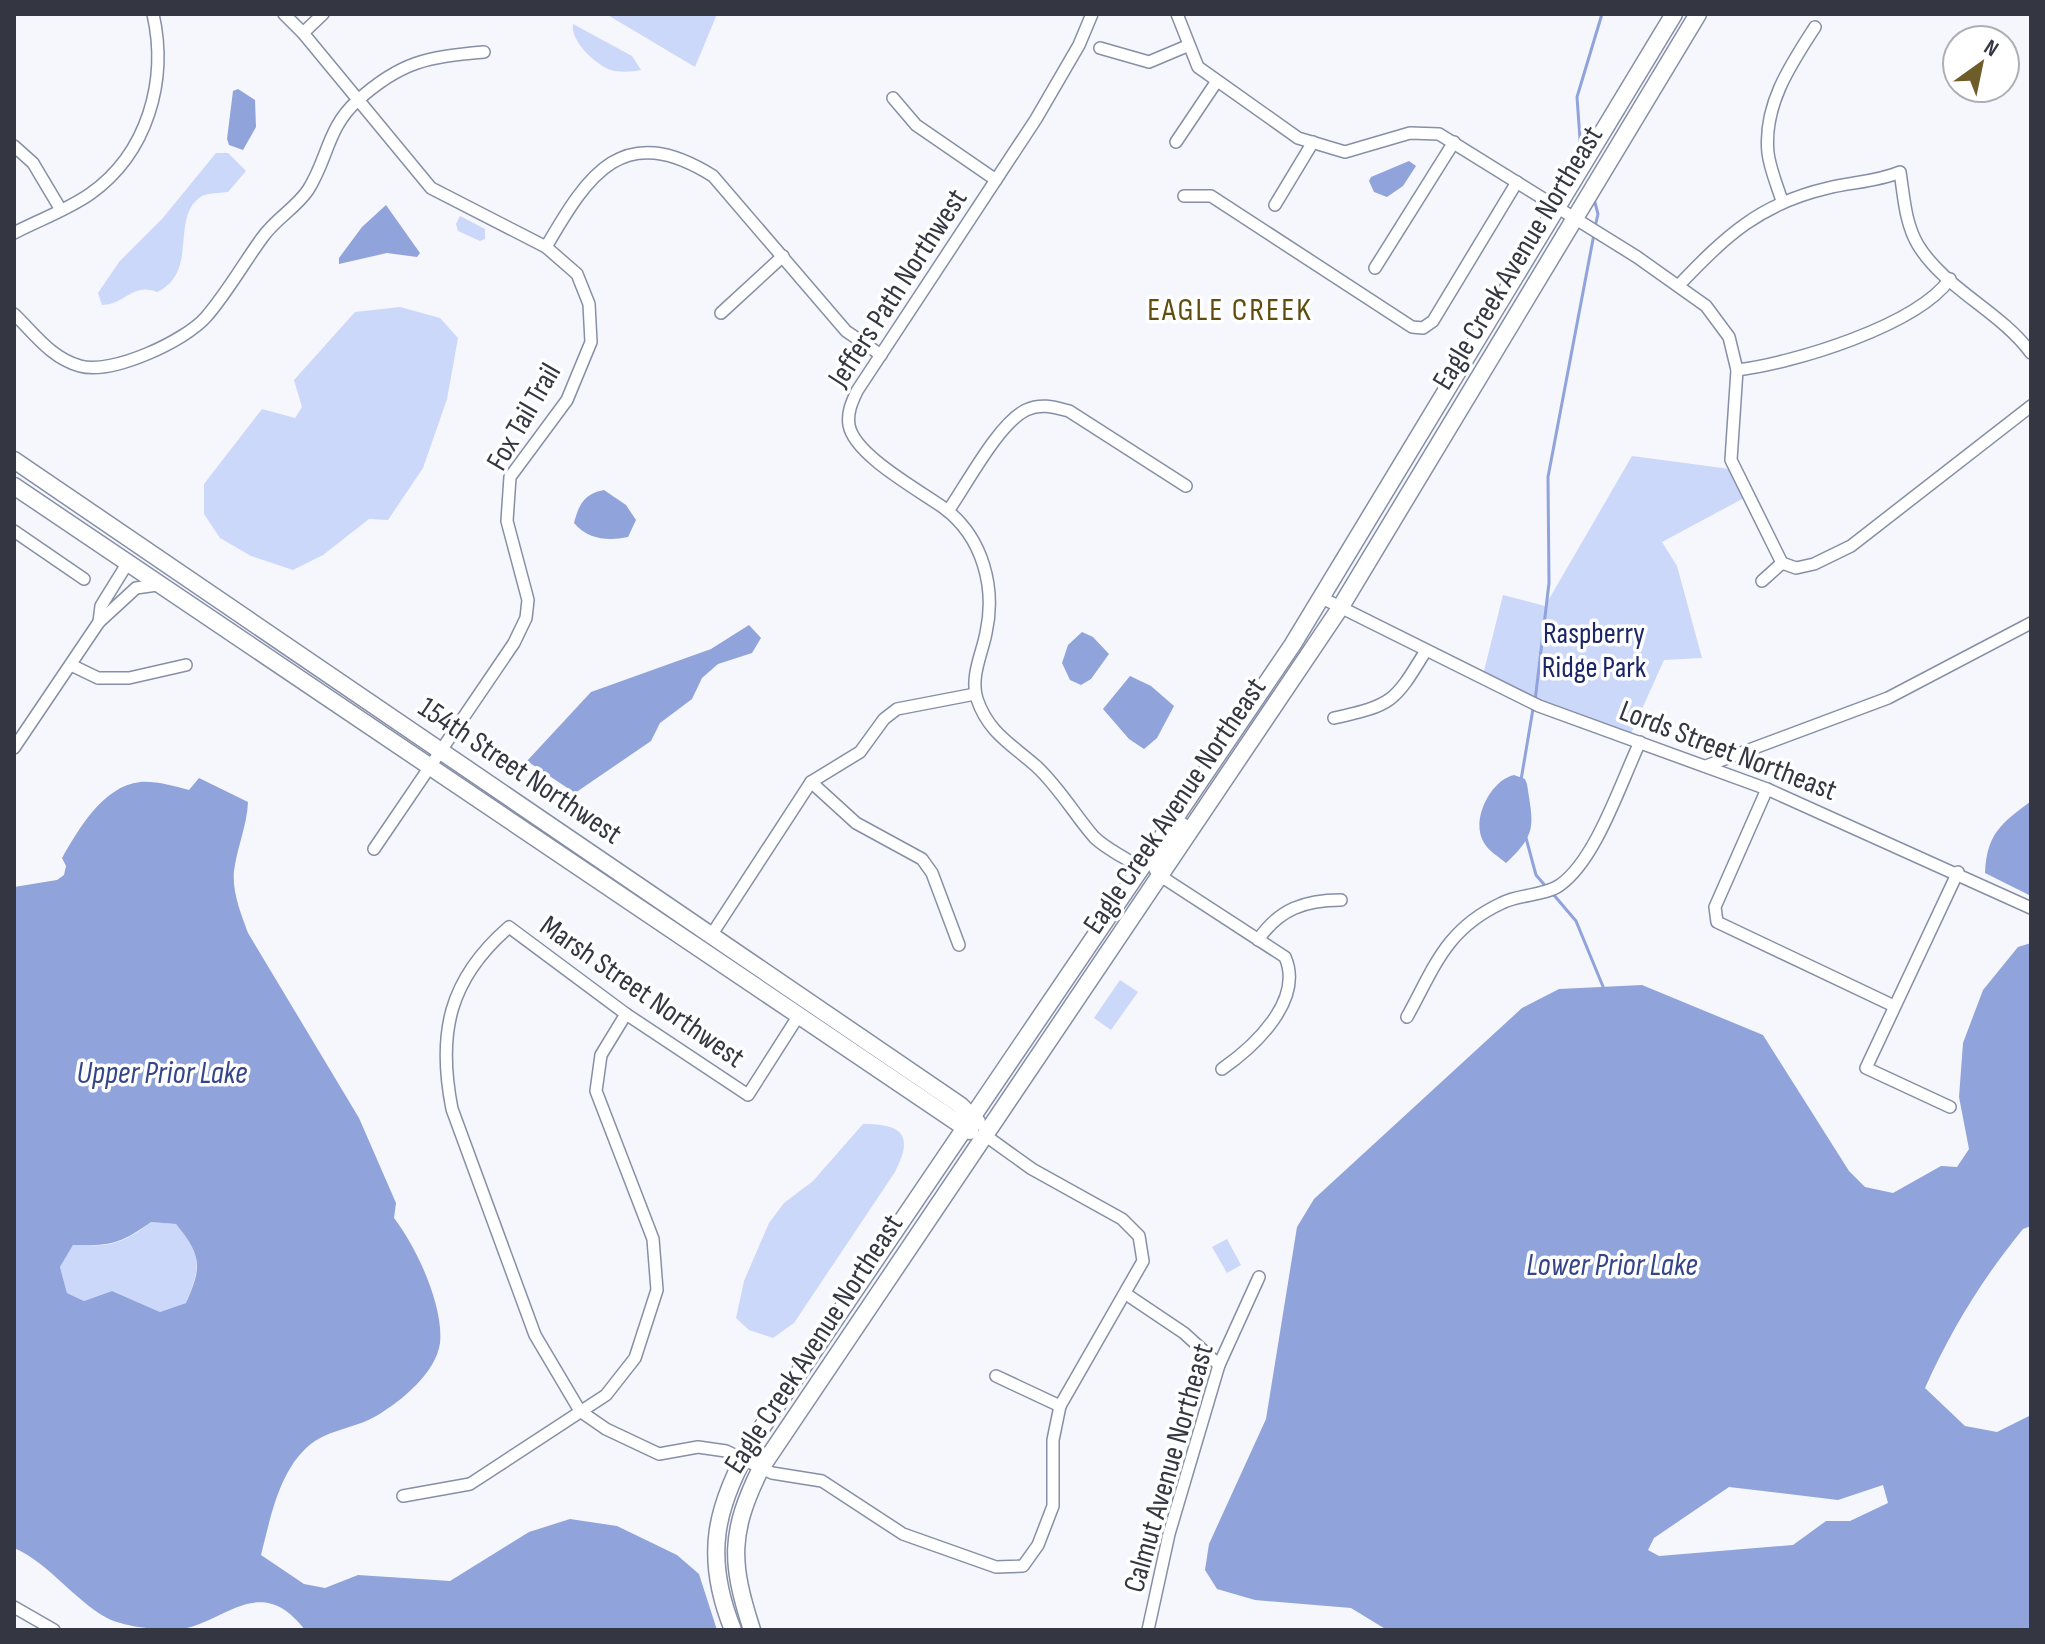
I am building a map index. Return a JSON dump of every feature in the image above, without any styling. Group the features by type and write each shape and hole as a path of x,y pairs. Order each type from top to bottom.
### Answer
{"main road":[{"name":"Eagle Creek Avenue Northeast","path":"752,1630 740,1592 735,1545 751,1464 966,1121 1322,598 1674,14"},
{"name":"Eagle Creek Avenue Northeast","path":"733,1630 722,1602 715,1542 723,1499 986,1136 1340,608 1698,14"},
{"name":"154th Street Northwest","path":"14,460 256,626 436,758 799,1015 966,1121"},
{"name":"154th Street Northwest","path":"14,486 157,585 712,934 986,1136"},
{"path":"127,564 131,559 141,561 202,601 256,626"},
{"path":"1162,877 1156,866 1195,805 1207,770"}],"street":[{"path":"14,233 61,210 101,185 131,152 142,131 159,63 153,14"},
{"name":"Fox Tail Trail","path":"284,14 431,188 546,247 577,274 589,304 591,342 567,400 510,477 507,521 526,587 526,618 514,643 374,849"},
{"path":"303,33 323,14"},
{"name":"Jeffers Path Northwest","path":"975,694 977,666 992,602 985,563 948,511 858,446 849,428 848,411 1058,82 1092,14"},
{"path":"1177,14 1187,46 1198,67 1298,138 1345,152 1410,133 1439,134 1557,206 1706,306 1729,337 1737,370 1731,460 1782,563 1796,568 1814,564 1851,546 2031,406"},
{"path":"1782,201 1768,151 1771,120 1782,78 1815,27"},
{"path":"1100,48 1149,62 1187,46"},
{"path":"14,314 61,357 80,366 98,368 132,361 197,326 265,234 309,188 327,142 342,117 358,100 411,63 429,57 484,52"},
{"path":"1176,142 1217,81"},
{"path":"893,98 916,125 996,180"},
{"path":"1275,205 1313,142"},
{"path":"1375,268 1454,142"},
{"path":"14,146 33,163 61,210"},
{"path":"546,247 591,176 621,158 655,151 686,159 713,176 846,331 881,355"},
{"path":"1679,285 1726,236 1782,201 1850,182 1879,181 1900,172 1906,217 1918,246 1950,279 1986,307 2031,353"},
{"path":"1184,196 1211,196 1412,327 1423,328 1433,321 1517,182"},
{"path":"721,313 783,256"},
{"path":"1737,370 1801,359 1902,317 1926,304 1950,279"},
{"path":"948,511 1007,426 1025,410 1047,405 1069,411 1186,486"},
{"path":"14,531 84,579"},
{"path":"1762,581 1782,563"},
{"path":"99,622 101,606 127,564"},
{"path":"14,748 99,622 136,588 157,585"},
{"name":"Lords Street Northeast","path":"1322,598 1425,652 1539,706 1767,789 1958,872 2031,908"},
{"path":"1706,766 1888,698 2031,623"},
{"path":"1334,718 1383,707 1400,693 1425,652"},
{"path":"71,665 98,678 129,678 186,665"},
{"path":"712,934 811,782 860,752 884,719 897,709 975,694 983,715 1001,739 1036,766 1096,839 1140,868"},
{"path":"1407,1017 1451,937 1471,919 1505,901 1559,886 1587,855 1640,742"},
{"path":"811,782 856,823 922,859 932,873 959,945"},
{"path":"1767,789 1715,907 1717,922 1894,1006"},
{"path":"1950,1107 1866,1068 1958,872"},
{"path":"1162,877 1285,957 1292,973 1290,990 1252,1045 1222,1069"},
{"path":"1258,940 1283,911 1318,900 1341,900"},
{"name":"Marsh Street Northwest","path":"580,1411 535,1335 452,1109 445,1073 447,1021 463,980 485,948 509,927 626,1014 748,1095 799,1015"},
{"path":"403,1496 470,1484 606,1395 635,1358 657,1290 653,1239 596,1091 601,1055 626,1014"},
{"name":"154th Street Northwest","path":"986,1136 1032,1169 1122,1219 1139,1236 1143,1261 1060,1406"},
{"name":"Calmut Avenue Northeast","path":"1148,1630 1169,1534 1219,1365 1259,1277"},
{"path":"1126,1294 1184,1333 1219,1365"},
{"path":"580,1411 606,1429 659,1454 698,1447 726,1451 751,1464 822,1481 903,1534 996,1567 1023,1566 1038,1545 1053,1506 1053,1440 1060,1406 996,1376"},
{"path":"14,1607 54,1630"}],"green space":[{"path":"606,14 717,14 695,67"},
{"path":"573,24 632,56 641,70 620,72 602,66 579,43"},
{"path":"216,153 228,153 246,171 228,192 202,196 192,205 187,217 178,271 170,283 157,292 141,290 117,302 102,305 98,293 119,262 162,219"},
{"path":"460,216 485,229 485,239 480,241 458,231 456,224"},
{"path":"400,307 440,318 458,338 447,399 423,468 388,520 369,519 323,555 293,570 251,556 220,538 204,514 204,484 262,409 295,418 302,407 294,380 355,312"},
{"name":"Raspberry Ridge Park","path":"1632,456 1730,469 1744,498 1662,542 1677,566 1702,658 1664,660 1629,738 1482,679 1503,595 1545,606"},
{"path":"1120,980 1138,992 1111,1030 1094,1018"},
{"path":"863,1124 888,1126 901,1134 904,1149 895,1172 794,1323 773,1338 749,1330 736,1318 744,1281 769,1223 784,1203 813,1181"},
{"path":"151,1222 176,1224 195,1253 196,1270 186,1303 160,1312 112,1291 84,1301 67,1293 60,1267 73,1245 115,1243"},
{"path":"1227,1239 1241,1265 1227,1273 1212,1247"}],"water":[{"path":"238,89 255,100 256,127 243,150 229,145 227,139 233,91"},
{"path":"1409,161 1416,166 1403,186 1387,197 1374,192 1369,181 1371,177"},
{"path":"386,205 420,253 417,257 387,253 339,264 339,258 362,227"},
{"path":"604,490 626,505 636,520 628,537 599,538 586,533 574,523 583,501"},
{"path":"749,625 761,638 752,653 718,664 702,678 692,699 660,723 651,741 575,793 527,761 591,692 711,649"},
{"path":"1082,632 1093,637 1109,654 1091,679 1081,685 1070,680 1062,663 1068,645"},
{"path":"1130,676 1151,686 1174,706 1157,738 1144,749 1129,739 1103,709"},
{"path":"1514,775 1525,779 1527,784 1531,827 1524,844 1506,863 1485,845 1480,822 1481,812 1491,792"},
{"name":"Upper Prior Lake","path":"199,778 248,802 234,879 245,926 359,1118 396,1203 394,1218 427,1277 440,1328 440,1343 432,1365 407,1394 371,1419 315,1441 293,1463 279,1492 261,1555 304,1584 325,1588 358,1575 450,1581 529,1532 570,1519 617,1526 677,1555 699,1574 717,1630 305,1630 287,1612 270,1603 237,1607 186,1628 153,1629 107,1618 83,1602 39,1563 14,1548 14,887 57,880 64,875 66,866 62,858 68,847 93,811 114,792 140,782 189,790","holes":["151,1222 176,1224 191,1245 197,1262 195,1280 186,1303 160,1312 112,1291 84,1301 67,1293 60,1267 73,1245 115,1242"]},
{"path":"2031,801 2031,896 1985,873 1989,848 1998,831"},
{"name":"Lower Prior Lake","path":"2031,943 2031,1226 2023,1229 1981,1286 1925,1388 1965,1426 1997,1432 2031,1415 2031,1630 1387,1630 1351,1608 1255,1600 1217,1589 1205,1570 1209,1544 1266,1419 1297,1227 1314,1199 1522,1008 1559,989 1642,985 1763,1035 1849,1171 1865,1187 1893,1193 1941,1166 1957,1167 1969,1149 1959,1097 1963,1043 1983,990 2018,947","holes":["1883,1485 1888,1503 1850,1521 1826,1521 1793,1545 1659,1556 1648,1550 1654,1538 1729,1487 1838,1500"]}],"waterway":[{"path":"1581,153 1577,97 1602,14"},
{"path":"1594,199 1598,214 1595,227"},
{"path":"1535,701 1549,583 1548,477 1594,234"},
{"path":"1521,780 1533,709"},
{"path":"1526,838 1536,875 1548,889"},
{"path":"1553,894 1576,921 1604,989"}],"district":[{"name":"EAGLE CREEK","path":"1230,310"}]}
